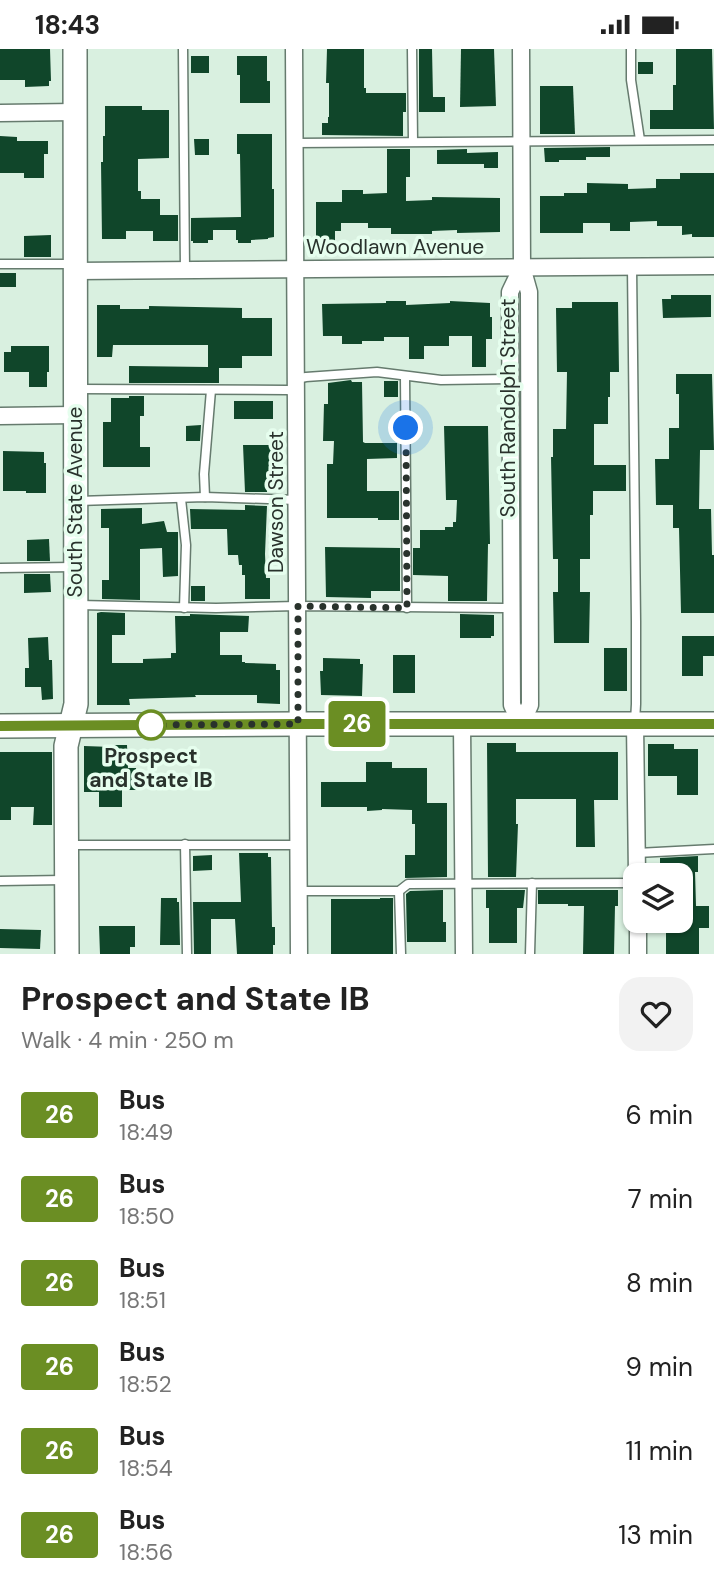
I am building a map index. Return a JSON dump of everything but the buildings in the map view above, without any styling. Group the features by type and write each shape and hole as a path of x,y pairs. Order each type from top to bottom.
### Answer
{"street":[{"name":"South State Avenue","path":"68,954 66,746 76,704 75,49"},
{"name":"Dawson Street","path":"295,49 299,954"},
{"name":"South Randolph Street","path":"521,49 522,267 529,292 530,705 521,724"},
{"path":"0,113 75,111"},
{"name":"Woodlawn Avenue","path":"76,267 185,269 714,266"},
{"path":"521,724 512,705 510,292 522,267"},
{"path":"0,416 74,415"},
{"path":"462,724 464,954"},
{"path":"635,724 637,863"},
{"path":"0,726 714,724"},
{"path":"638,933 638,954"}],"lane":[{"path":"183,49 185,269"},
{"path":"412,49 413,141"},
{"path":"631,49 631,80 640,140"},
{"path":"295,143 714,140"},
{"path":"0,264 76,267"},
{"path":"632,267 635,724"},
{"path":"75,389 211,390 296,385 306,377 377,372 441,380 510,379"},
{"path":"405,376 407,608"},
{"path":"205,498 211,390"},
{"path":"75,501 205,498 297,500"},
{"path":"181,499 186,545 184,608"},
{"path":"0,568 75,567"},
{"path":"76,605 184,608 503,608"},
{"path":"185,844 187,954"},
{"path":"66,845 298,845"},
{"path":"637,853 714,849"},
{"path":"0,881 66,880"},
{"path":"530,954 532,883"},
{"path":"298,891 399,891 408,884 623,883"},
{"path":"399,891 401,954"}],"bus line":[{"name":"26","path":"0,726 714,724"}],"place":[{"name":"Prospect and State IB","path":"151,725"}],"route":[{"path":"151,725 298,724 298,606 407,608 406,428"}]}
